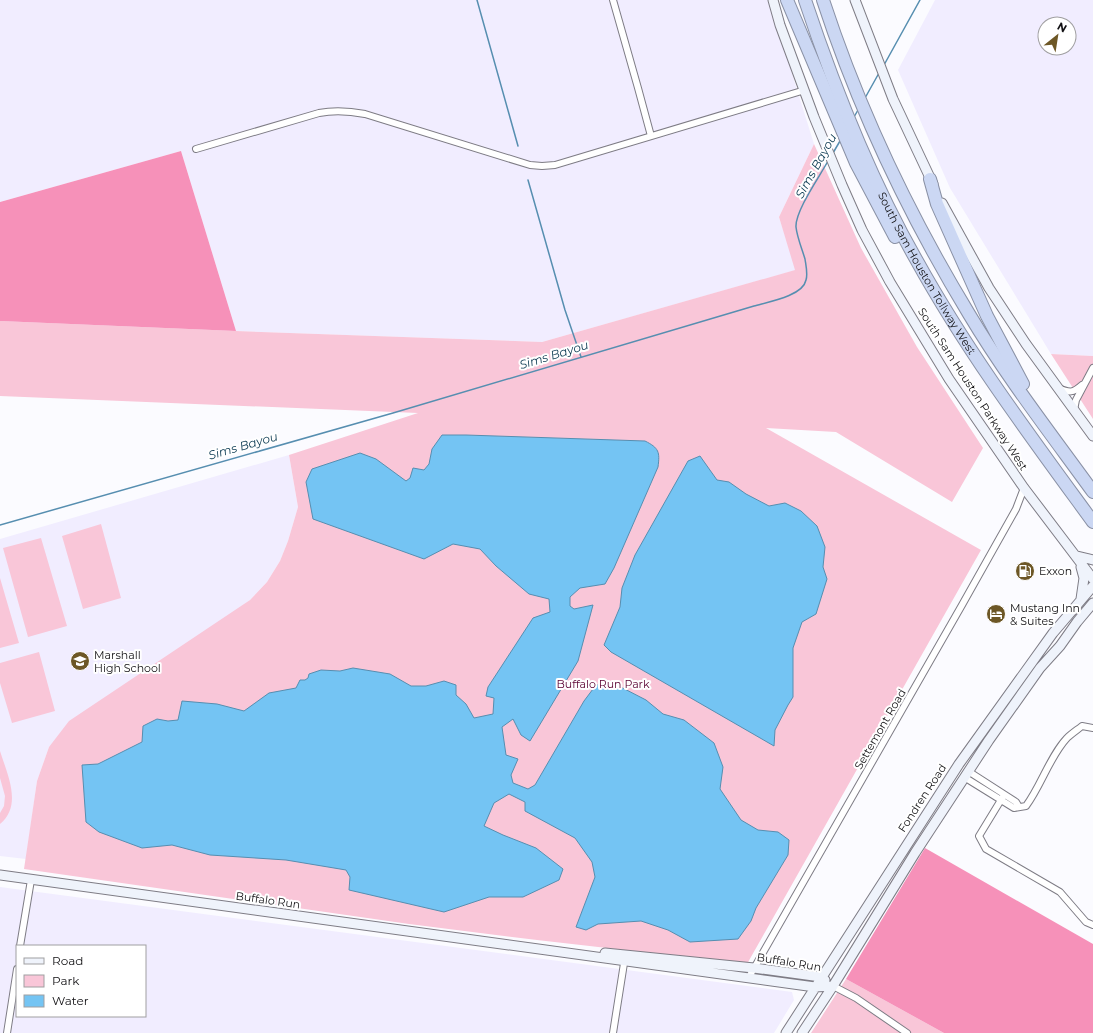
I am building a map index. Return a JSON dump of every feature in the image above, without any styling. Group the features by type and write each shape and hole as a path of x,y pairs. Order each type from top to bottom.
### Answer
{"highway":[{"path":"787,0 856,163 885,219 902,250 969,348"},
{"name":"South Sam Houston Tollway West","path":"805,0 842,104 884,198 904,238 945,310 969,348 1016,417 1093,522"},
{"name":"South Sam Houston Tollway West","path":"824,0 868,120 904,197 943,271 969,316 994,353 1055,441 1093,492"},
{"path":"930,179 937,204 986,316 1055,441"}],"main road":[{"name":"South Sam Houston Parkway West","path":"773,0 780,25 814,117 842,185 862,230 890,282 949,379 1024,488 1093,579"},
{"path":"855,0 893,99 930,179 988,288 1026,344 1093,436"},
{"path":"1077,556 1093,560"},
{"path":"1077,556 1084,578 1080,601"},
{"name":"Fondren Road","path":"786,1033 956,767 1053,632 1093,586"},
{"path":"802,1033 966,774 1040,668 1060,646 1093,603"},
{"path":"1080,618 1093,614"},
{"path":"1032,661 1040,668"},
{"path":"956,767 966,774"},
{"path":"905,847 915,853"},
{"name":"Buffalo Run","path":"0,876 532,948 625,958 754,968 821,977 833,986"},
{"path":"859,918 871,925"},
{"name":"Buffalo Run","path":"625,958 815,987 833,986"},
{"path":"781,982 799,990 803,994 804,1003"}],"street":[{"path":"613,0 651,136"},
{"path":"196,149 319,113 349,111 365,114 530,165 555,165 805,90"},
{"path":"1074,410 1076,400 1093,368"},
{"path":"1058,388 1073,392 1084,384"},
{"name":"Settemont Road","path":"748,977 962,606 1016,509 1024,488"},
{"path":"966,774 1003,798 1014,808 1026,806 1033,797 1067,738 1082,726 1093,728"},
{"path":"1003,798 979,836 986,849 1060,892 1086,922 1093,925"},
{"path":"20,945 31,880"},
{"path":"613,1033 625,958"},
{"path":"7,1033 16,975"},
{"path":"833,986 856,998 907,1033"}],"shaded area":[{"path":"0,0 769,0 814,144 779,217 796,270 542,342 236,331 181,151 0,202"},
{"path":"935,0 1093,0 1093,356 1051,354 950,188 898,70"},
{"path":"181,151 236,331 0,321 0,202"},
{"name":"Marshall High School","path":"289,455 298,507 288,541 280,561 267,582 250,600 49,747 37,781 26,859 0,856 0,539"},
{"path":"925,848 1093,944 1093,1033 944,1033 846,979"},
{"path":"0,887 792,992 794,1000 774,1033 0,1033"}],"green space":[{"name":"Buffalo Run Park","path":"814,144 861,248 917,347 983,448 952,502 836,432 766,428 981,550 747,964 409,924 24,869 37,781 49,747 69,721 250,600 267,582 280,561 288,541 298,507 289,455 418,413 0,396 0,321 542,342 795,270 779,217"},
{"path":"1051,354 1093,356 1093,419"},
{"path":"101,524 121,598 83,609 62,536"},
{"path":"41,538 67,626 28,637 3,548"},
{"path":"0,578 19,643 0,648"},
{"path":"39,652 55,711 12,723 0,683 0,663"},
{"path":"0,751 9,779 12,799 11,808 7,816 0,824 0,813 4,806 5,796 0,778"},
{"path":"846,979 944,1033 811,1033"}],"water":[{"path":"442,435 645,441 658,451 658,467 614,568 605,584 580,588 570,597 570,606 574,609 593,605 578,661 530,741 521,735 513,719 502,727 506,755 518,759 511,775 513,783 528,789 535,785 584,701 596,685 615,684 646,700 663,714 684,720 714,743 723,767 720,789 741,820 758,830 778,832 789,840 788,855 756,908 751,921 738,939 690,942 668,930 641,921 598,924 586,930 576,927 595,877 592,862 575,838 525,811 525,802 509,794 494,803 484,826 536,848 563,869 559,880 523,897 489,897 444,912 349,890 350,877 346,870 286,860 210,855 172,845 142,848 99,832 86,822 82,765 98,764 142,742 143,726 157,719 168,721 178,720 182,701 217,704 244,711 269,693 296,688 300,680 305,680 308,678 309,674 321,670 340,671 353,668 390,674 411,686 426,686 444,681 456,685 456,695 466,704 474,718 493,714 494,698 486,696 488,687 533,618 550,612 549,599 529,594 496,566 480,549 453,544 424,559 313,519 306,482 312,469 360,453 376,459 406,481 410,478 413,468 424,470 429,464 432,449"},
{"path":"700,456 717,480 729,482 746,494 769,506 785,503 801,511 817,526 825,547 823,567 827,579 816,614 802,622 793,648 793,697 775,730 774,746 611,652 604,645 620,607 622,588 635,555 688,461"}],"waterway":[{"path":"477,0 518,146"},
{"name":"Sims Bayou","path":"884,65 920,0"},
{"name":"Sims Bayou","path":"865,98 879,73"},
{"name":"Sims Bayou","path":"854,117 858,110"},
{"name":"Sims Bayou","path":"833,153 840,141"},
{"name":"Sims Bayou","path":"0,525 393,413 784,298 799,290 806,280 807,270 798,239 796,227 797,220 799,212 828,161"},
{"path":"528,180 565,310 581,357"}],"place":[{"name":"Exxon","path":"1025,571"},
{"name":"Mustang Inn & Suites","path":"996,614"},
{"name":"Marshall High School","path":"80,661"}]}
